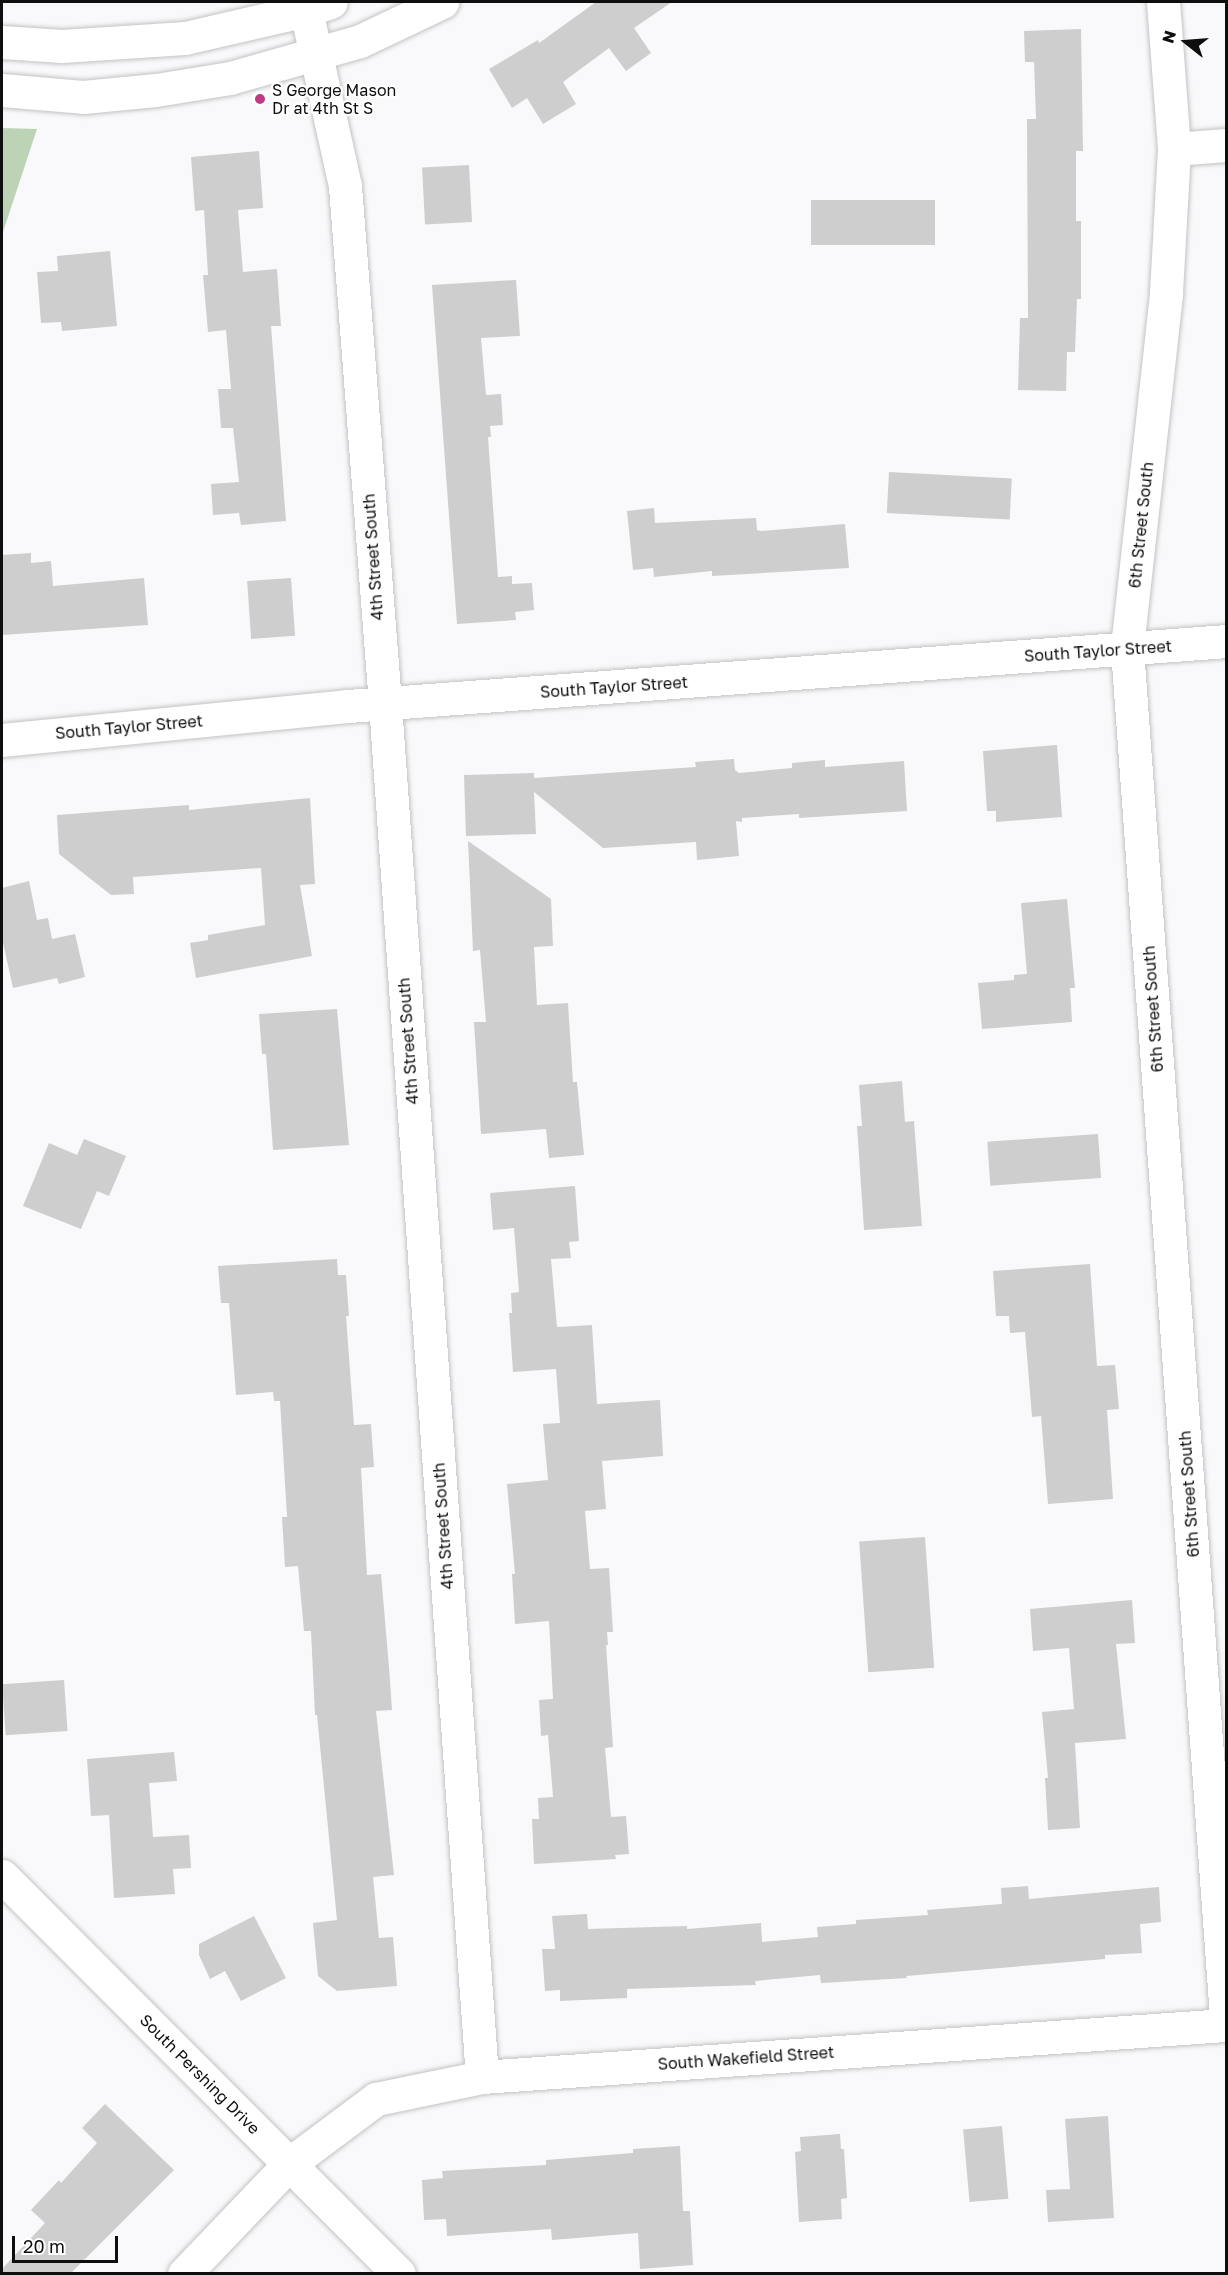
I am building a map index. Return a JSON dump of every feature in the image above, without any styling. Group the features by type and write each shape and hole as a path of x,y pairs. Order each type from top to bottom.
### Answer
{"street":[{"path":"2,90 83,96 156,90 230,78 316,56 360,41 442,2"},
{"name":"6th Street South","path":"1164,2 1174,149 1166,294 1127,649 1227,2017"},
{"path":"2,42 62,46 185,38 319,6"},
{"name":"4th Street South","path":"319,6 316,56 345,186 385,704 482,2076"},
{"path":"1174,149 1227,146"},
{"name":"South Taylor Street","path":"2,740 385,704 1227,642"},
{"name":"South Pershing Drive","path":"2,1876 399,2274"},
{"name":"South Wakefield Street","path":"184,2274 289,2164 376,2099 482,2076 1227,2025"}],"green space":[{"path":"2,128 37,129 2,235"}],"building":[{"path":"596,2 672,2 634,28 651,53 626,71 609,48 563,82 576,104 543,124 527,98 512,108 489,69 538,40 539,43"},
{"path":"1081,29 1083,151 1076,151 1076,221 1081,221 1081,299 1077,299 1075,352 1067,352 1066,391 1018,390 1020,318 1028,318 1027,119 1036,119 1034,62 1025,62 1024,31"},
{"path":"259,151 263,208 238,210 243,272 277,269 281,326 271,326 286,521 241,525 239,513 213,515 211,484 239,482 233,428 221,428 218,389 231,389 226,330 208,332 203,275 208,275 204,210 195,211 191,157"},
{"path":"469,165 472,222 425,224 422,167"},
{"path":"811,200 935,200 935,245 811,245"},
{"path":"110,251 117,326 62,331 61,322 41,323 37,272 58,271 57,256"},
{"path":"516,280 520,336 481,338 486,395 501,394 503,425 490,426 491,437 488,437 498,577 512,576 512,584 532,583 534,610 515,612 516,620 457,624 432,285"},
{"path":"889,472 1012,478 1010,519 887,513"},
{"path":"654,508 655,523 756,518 757,530 761,531 845,524 849,568 712,576 712,571 654,577 653,568 633,570 627,511"},
{"path":"31,553 31,563 51,561 53,586 144,578 148,625 2,635 2,555"},
{"path":"291,578 295,636 251,639 247,581"},
{"path":"1057,745 1062,817 996,822 996,811 987,811 983,751"},
{"path":"734,759 735,770 739,773 792,768 792,763 825,760 825,767 904,761 907,811 799,818 799,814 742,818 742,822 736,821 739,856 697,860 696,842 603,848 534,792 536,834 466,836 464,775 534,773 534,778 696,767 695,762"},
{"path":"310,798 315,884 300,885 312,956 196,978 190,943 208,940 208,935 265,925 261,868 133,877 134,894 111,895 59,854 57,815 189,805 189,810"},
{"path":"468,841 551,899 553,946 534,947 537,1005 568,1003 573,1082 577,1082 584,1155 549,1158 546,1129 481,1134 474,1022 486,1022 480,950 473,951"},
{"path":"29,881 37,920 48,918 52,939 75,934 85,977 59,984 57,978 13,988 2,938 2,888"},
{"path":"1067,899 1075,988 1070,988 1072,1022 982,1029 978,983 1014,980 1014,975 1027,974 1021,903"},
{"path":"337,1009 349,1145 273,1150 266,1054 262,1054 259,1014"},
{"path":"902,1081 905,1122 914,1121 922,1226 864,1230 857,1126 862,1126 859,1085"},
{"path":"1098,1134 1101,1178 990,1186 987,1142"},
{"path":"84,1139 126,1156 109,1196 97,1191 81,1229 23,1206 49,1143 77,1155"},
{"path":"575,1186 579,1241 569,1242 571,1258 551,1259 557,1327 592,1325 597,1404 660,1400 663,1456 602,1461 606,1509 585,1511 590,1569 609,1568 613,1632 607,1632 608,1645 606,1645 613,1747 605,1748 611,1817 626,1816 629,1854 615,1855 616,1859 534,1864 532,1819 539,1819 538,1798 553,1797 548,1735 541,1736 539,1700 553,1699 549,1621 515,1624 512,1574 515,1574 507,1484 548,1480 543,1424 560,1423 556,1369 513,1372 509,1313 512,1313 511,1293 519,1292 514,1228 493,1230 490,1193"},
{"path":"337,1259 338,1275 346,1275 349,1316 346,1316 354,1425 371,1424 374,1467 361,1468 367,1575 381,1574 389,1667 392,1710 376,1711 394,1875 373,1877 379,1938 393,1937 397,1986 337,1991 318,1976 313,1923 337,1920 317,1715 315,1715 311,1631 304,1631 298,1566 285,1567 282,1517 287,1517 280,1401 274,1401 273,1392 236,1395 229,1303 221,1303 218,1266"},
{"path":"1090,1264 1097,1366 1115,1365 1119,1409 1107,1410 1113,1499 1048,1504 1041,1416 1032,1417 1025,1332 1010,1333 1009,1316 996,1316 993,1271"},
{"path":"925,1537 934,1668 868,1672 859,1542"},
{"path":"1132,1600 1135,1643 1116,1644 1126,1739 1075,1743 1080,1828 1048,1830 1045,1778 1048,1778 1042,1712 1074,1709 1069,1648 1033,1651 1030,1609"},
{"path":"64,1680 68,1731 6,1735 2,1684"},
{"path":"174,1752 177,1781 149,1783 153,1837 189,1835 191,1868 173,1869 175,1894 114,1898 109,1815 91,1816 87,1759"},
{"path":"1028,1886 1029,1899 1159,1887 1161,1922 1140,1924 1142,1953 1105,1955 1105,1959 906,1976 907,1978 821,1983 820,1975 755,1981 756,1985 627,1989 627,1998 560,2001 560,1990 545,1991 542,1949 555,1949 552,1916 587,1914 588,1929 687,1926 687,1929 761,1923 762,1942 818,1937 817,1927 856,1924 856,1920 928,1915 927,1910 1002,1904 1001,1888"},
{"path":"254,1916 286,1978 241,2001 225,1971 210,1979 199,1955 199,1944"},
{"path":"105,2104 174,2170 70,2274 2,2274 2,2269 45,2223 31,2210 59,2180 61,2183 97,2143 82,2128"},
{"path":"1108,2116 1114,2218 1048,2222 1046,2190 1070,2189 1065,2119"},
{"path":"1002,2126 1008,2199 970,2202 963,2129"},
{"path":"840,2134 841,2149 844,2149 847,2198 841,2199 842,2219 799,2222 795,2152 801,2151 800,2137"},
{"path":"680,2146 683,2211 690,2211 693,2265 640,2269 638,2233 552,2240 551,2229 447,2236 446,2219 424,2220 422,2180 443,2178 442,2171 546,2165 546,2160 633,2153 633,2149"}],"place":[{"name":"S George Mason Dr at 4th St S","path":"260,99"}]}
